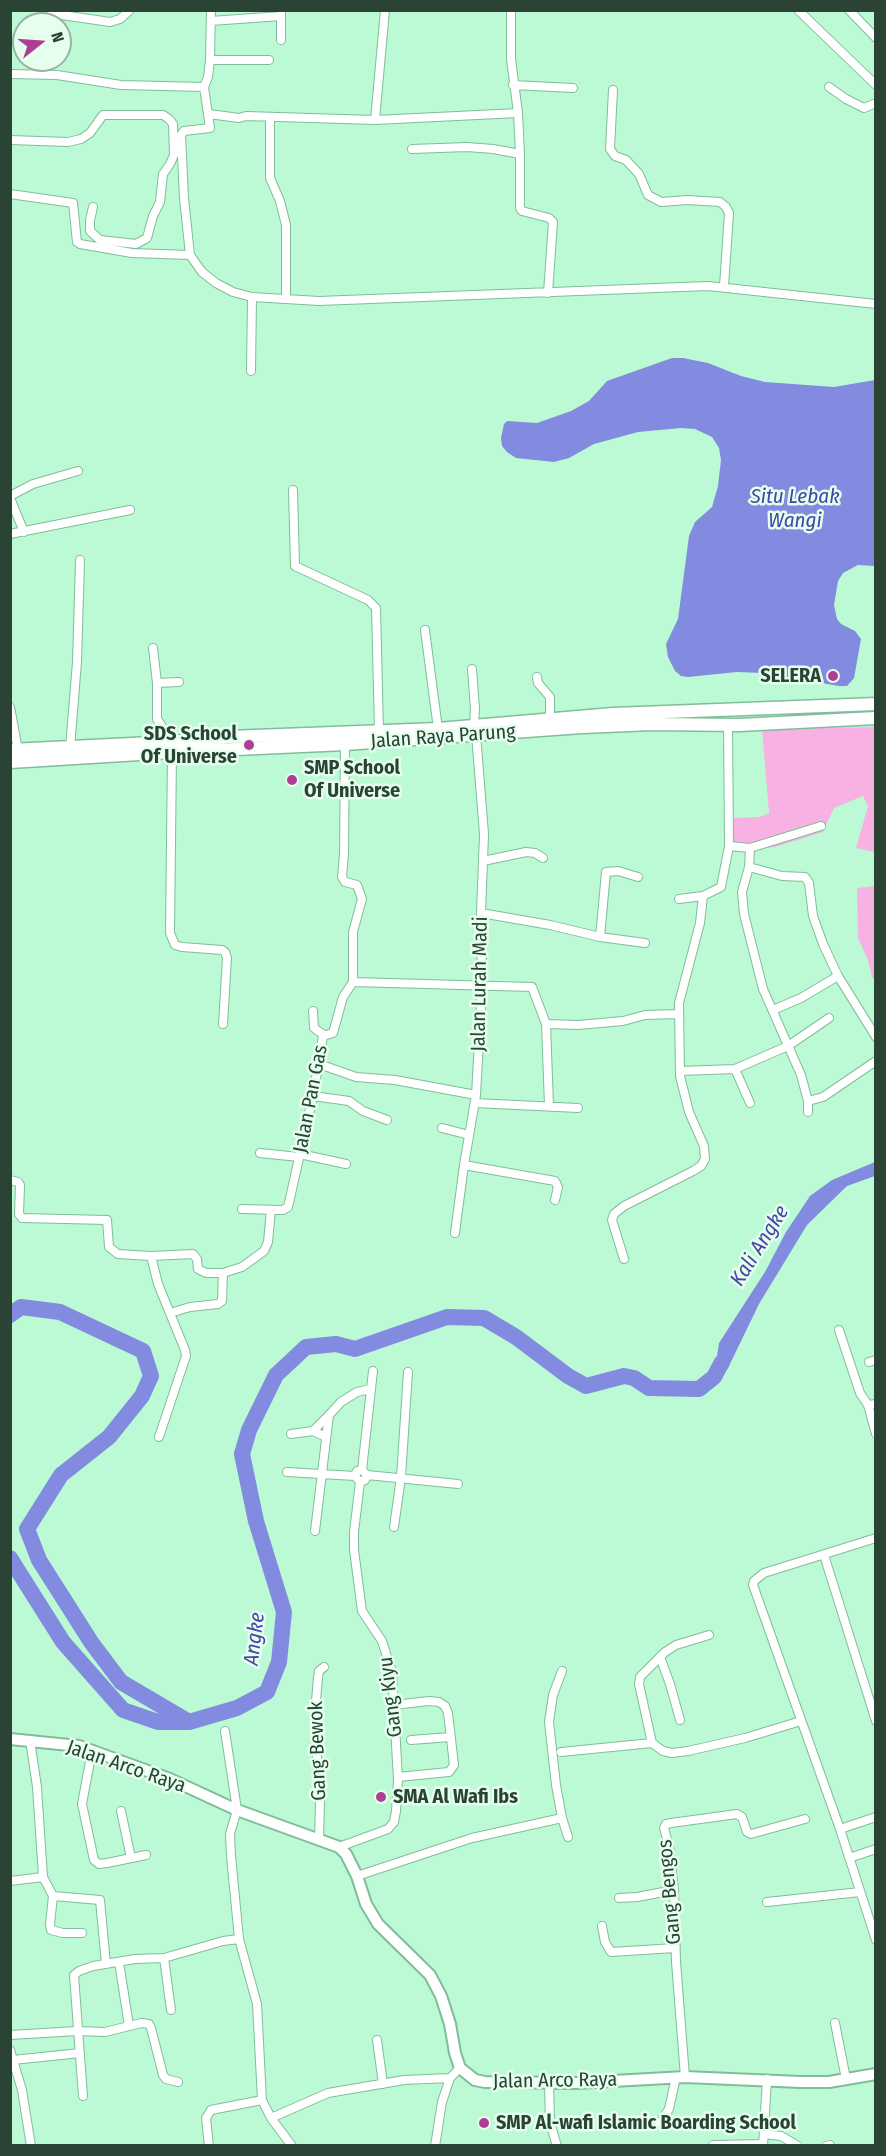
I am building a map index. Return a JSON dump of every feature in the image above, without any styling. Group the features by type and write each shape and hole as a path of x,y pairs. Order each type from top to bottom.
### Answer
{"highway":[{"name":"Jalan Raya Parung","path":"10,762 172,747 228,737 438,729 475,730 876,704"},
{"name":"Jalan Raya Parung","path":"14,750 345,744 550,720 728,725 876,718"}],"main road":[{"name":"Jalan Arco Raya","path":"10,1739 79,1746 170,1779 237,1810 339,1848"},
{"path":"339,1848 346,1854 357,1876 366,1904 378,1924 430,1975 441,1996 460,2068"},
{"name":"Jalan Arco Raya","path":"460,2068 475,2080 484,2082 577,2083 680,2077 800,2082 846,2079 876,2074"}],"street":[{"path":"51,10 55,14 110,22 120,20 130,10"},
{"path":"211,10 210,60 204,87 209,129 184,131 181,135 184,198 190,255 202,272 233,292 252,297 319,302 708,285 876,304"},
{"path":"375,120 385,10"},
{"path":"511,10 513,85 518,113 520,154 520,208 522,211 549,218 553,222 548,293"},
{"path":"798,10 876,84"},
{"path":"849,10 876,38"},
{"path":"211,21 281,14 281,40"},
{"path":"210,60 269,60"},
{"path":"10,74 57,75 142,87 204,87"},
{"path":"513,85 573,88"},
{"path":"829,87 864,108 876,103"},
{"path":"613,90 610,149 615,156 627,160 639,174 648,195 661,202 687,200 720,202 726,207 729,213 724,286"},
{"path":"209,114 239,118 375,120 518,113"},
{"path":"10,141 68,142 81,139 90,133 103,115 163,115 169,118 173,124 174,154 163,174 160,202 153,216 147,238 136,244 100,240 90,231 93,207"},
{"path":"270,117 270,178 280,201 286,225 286,298"},
{"path":"412,149 468,147 520,154"},
{"path":"10,194 73,203 77,242 80,244 132,253 190,255"},
{"path":"251,371 252,297"},
{"path":"24,532 10,497 33,484 78,471"},
{"path":"293,490 295,566 368,600 376,608 379,731"},
{"path":"10,534 130,510"},
{"path":"70,748 77,662 80,560"},
{"path":"424,630 438,729"},
{"path":"153,648 157,683 157,719 172,747 170,933 175,945 225,952 227,958 223,1024"},
{"name":"Jalan Lurah Madi","path":"455,1233 475,1099 482,987 481,913 484,834 472,669"},
{"path":"537,677 538,683 550,697 550,720"},
{"path":"157,683 179,682"},
{"path":"10,706 14,750"},
{"path":"679,899 703,896 721,887 729,846 728,725"},
{"name":"Jalan Pan Gas","path":"271,1210 283,1210 288,1207 324,1035 333,1033 343,997 353,982 353,932 362,899 357,885 345,882 342,877 345,744"},
{"path":"729,846 750,848 821,826"},
{"path":"750,848 742,902 763,988 801,1075 808,1101 808,1112"},
{"path":"483,861 526,852 535,853 543,858"},
{"path":"749,867 782,876 805,877 809,883 816,927 838,976 874,1032"},
{"path":"600,937 606,872 618,871 638,877"},
{"path":"624,1258 612,1220 614,1214 624,1206 693,1172 701,1166 705,1159 704,1146 689,1113 682,1085 678,1014 682,989 689,972 702,915 703,896"},
{"path":"481,913 550,925 600,937 645,943"},
{"path":"773,1010 801,998 838,976"},
{"path":"353,982 532,987 546,1024 549,1106"},
{"path":"313,1011 314,1028 324,1035"},
{"path":"546,1024 578,1025 623,1021 645,1015 678,1014"},
{"path":"468,1017 479,1019"},
{"path":"680,1071 735,1069 788,1046 829,1018"},
{"path":"808,1101 823,1097 876,1061"},
{"path":"319,1064 356,1077 395,1080 475,1099 578,1108"},
{"path":"735,1069 750,1103"},
{"path":"313,1096 349,1101 363,1111 387,1120"},
{"path":"442,1128 469,1135"},
{"path":"260,1153 299,1156 346,1164"},
{"path":"464,1165 555,1181 558,1187 555,1200"},
{"path":"10,1180 20,1185 19,1214 21,1218 108,1220 109,1247 118,1254 151,1256 193,1254 200,1271 223,1274 242,1267 264,1251 268,1242 271,1210 242,1209"},
{"path":"151,1256 158,1284 186,1356 159,1437"},
{"path":"170,1313 190,1307 218,1304 222,1300 223,1274"},
{"path":"839,1330 860,1393 872,1404 876,1434"},
{"path":"287,1472 365,1480 373,1371"},
{"path":"394,1527 401,1477 408,1372"},
{"path":"313,1431 341,1402 357,1392 370,1389"},
{"path":"315,1530 329,1414"},
{"path":"291,1434 313,1431 326,1437"},
{"path":"364,1472 459,1484"},
{"name":"Gang Kiyu","path":"339,1848 388,1828 394,1822 398,1777 392,1672 389,1658 382,1641 362,1611 354,1550 357,1479"},
{"path":"876,1538 764,1573 754,1581 753,1585 840,1828 876,1940"},
{"path":"824,1555 876,1721"},
{"path":"710,1635 676,1645 646,1669 640,1677 639,1684 652,1743 663,1751 672,1753 688,1751 745,1738 801,1721"},
{"path":"660,1658 680,1720"},
{"name":"Gang Bewok","path":"319,1839 316,1701 319,1671 324,1667"},
{"path":"562,1671 553,1695 549,1722 562,1818 568,1837"},
{"path":"393,1705 429,1701 439,1702 445,1706 448,1713 454,1765 449,1772 398,1777"},
{"path":"225,1731 237,1810 230,1843 239,1939 257,2004 262,2100 271,2118 292,2145"},
{"path":"411,1740 450,1737"},
{"path":"30,1740 37,1787 43,1877 53,1896 51,1930 63,1933 82,1933"},
{"path":"561,1752 652,1743"},
{"path":"92,1751 82,1804 94,1860 99,1864 146,1855"},
{"path":"121,1811 131,1858"},
{"name":"Gang Bengos","path":"660,2123 669,2109 680,2077 674,1890 669,1845 664,1828 666,1824 737,1814 742,1817 747,1832 751,1834 805,1819"},
{"path":"840,1828 876,1817"},
{"path":"357,1876 472,1838 562,1818"},
{"path":"849,1858 876,1849"},
{"path":"10,1881 43,1877"},
{"path":"619,1898 674,1890"},
{"path":"767,1902 860,1892"},
{"path":"53,1896 100,1900 106,1964"},
{"path":"602,1926 605,1942 611,1952 675,1948"},
{"path":"84,2096 74,1975 86,1968 135,1959 164,1958 223,1941 239,1939"},
{"path":"164,1958 171,2010"},
{"path":"119,1962 129,2026"},
{"path":"835,2022 846,2079"},
{"path":"10,2035 77,2031 105,2032 148,2024 151,2028 162,2075 166,2079 178,2082"},
{"path":"377,2040 383,2084"},
{"path":"10,2050 22,2090 31,2145"},
{"path":"13,2060 80,2053"},
{"path":"435,2145 442,2102 450,2078 460,2068"},
{"path":"271,2118 328,2093 404,2080 450,2078"},
{"path":"713,2145 763,2145 767,2079"},
{"path":"549,2082 550,2123 557,2145"},
{"path":"209,2145 207,2113 215,2108 262,2100"},
{"path":"764,2134 781,2136 798,2145"}],"shaded area":[{"path":"875,727 875,852 856,848 868,806 863,796 834,808 823,832 775,847 735,846 731,828 734,818 760,817 769,813 762,729"},
{"path":"876,886 875,980 858,938 857,888"}],"water":[{"name":"Situ Lebak Wangi","path":"672,358 708,363 741,376 765,382 834,387 875,380 875,566 858,565 843,573 838,581 834,605 837,619 841,624 855,631 861,639 854,678 847,686 763,673 737,672 688,677 681,676 675,671 668,657 666,644 678,619 689,536 695,522 712,507 718,486 721,460 719,448 712,437 695,429 681,428 638,432 594,444 569,458 554,462 516,458 502,446 501,438 504,424 507,421 537,423 571,411 589,401 607,381"},
{"path":"875,1162 875,1176 847,1186 807,1225 759,1304 728,1368 717,1384 707,1377 716,1363 719,1343 810,1196 832,1180"}],"waterway":[{"name":"Angke","path":"10,1315 21,1307 60,1312 143,1351 151,1376 142,1396 109,1437 61,1475 27,1529 39,1560 91,1642 121,1682 189,1722 237,1708 267,1692 279,1662 284,1612 256,1521 242,1454 249,1430 276,1375 306,1347 336,1344 355,1349 447,1317 484,1318 516,1337 568,1376 586,1386 624,1376 634,1378 649,1388 699,1389 714,1377 722,1362"},
{"path":"10,1558 63,1642 123,1710 158,1722 189,1722"}],"place":[{"name":"SELERA","path":"833,676"},
{"name":"SDS School Of Universe","path":"249,745"},
{"name":"SMP School Of Universe","path":"292,780"},
{"name":"SMA Al Wafi Ibs","path":"381,1797"},
{"name":"SMP Al-wafi Islamic Boarding School","path":"484,2123"}],"water label":[{"name":"Kali Angke","path":"760,1246"}]}
